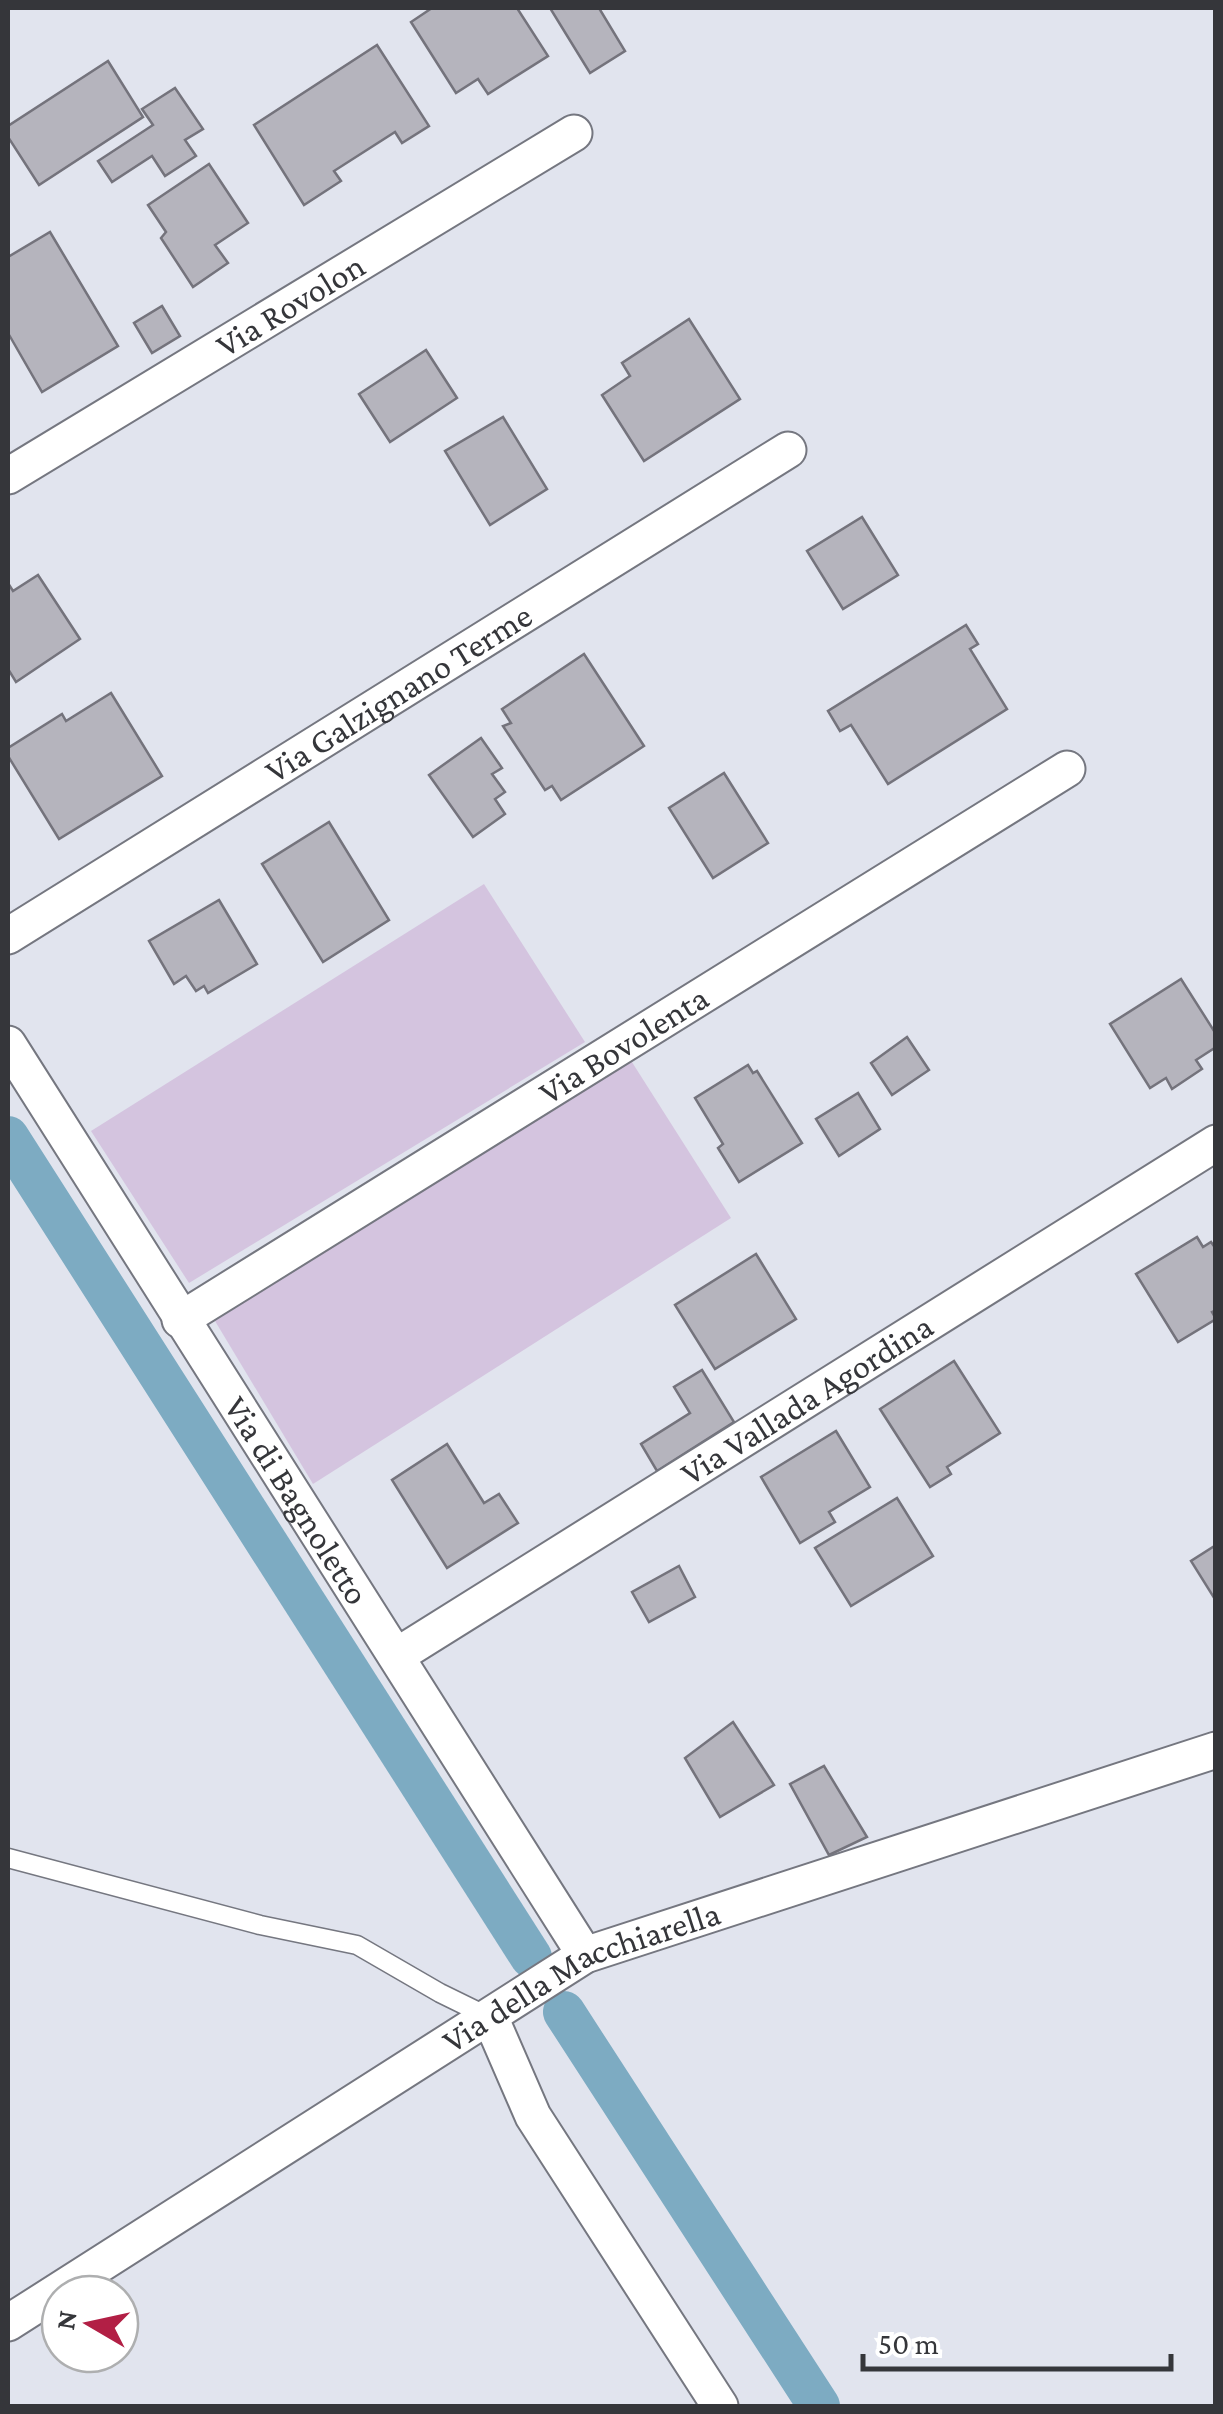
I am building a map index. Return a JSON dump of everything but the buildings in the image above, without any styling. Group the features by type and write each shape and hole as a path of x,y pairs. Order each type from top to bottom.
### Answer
{"street":[{"name":"Via Rovolon","path":"8,476 574,132"},
{"name":"Via Galzignano Terme","path":"8,936 788,450"},
{"name":"Via Bovolenta","path":"180,1320 1067,769"},
{"name":"Via di Bagnoletto","path":"8,1044 180,1320 398,1654 585,1955"},
{"name":"Via Vallada Agordina","path":"398,1654 1216,1143"},
{"name":"Via della Macchiarella","path":"8,2323 585,1955 1216,1750"},
{"path":"490,2017 533,2116 720,2406"}],"lane":[{"path":"8,1858 260,1926 357,1945 490,2017"}],"shaded area":[{"path":"484,884 585,1042 189,1283 91,1131"},
{"path":"630,1059 731,1218 313,1484 215,1321"}],"waterway":[{"path":"8,1137 531,1957"},
{"path":"564,2012 819,2406"}]}
